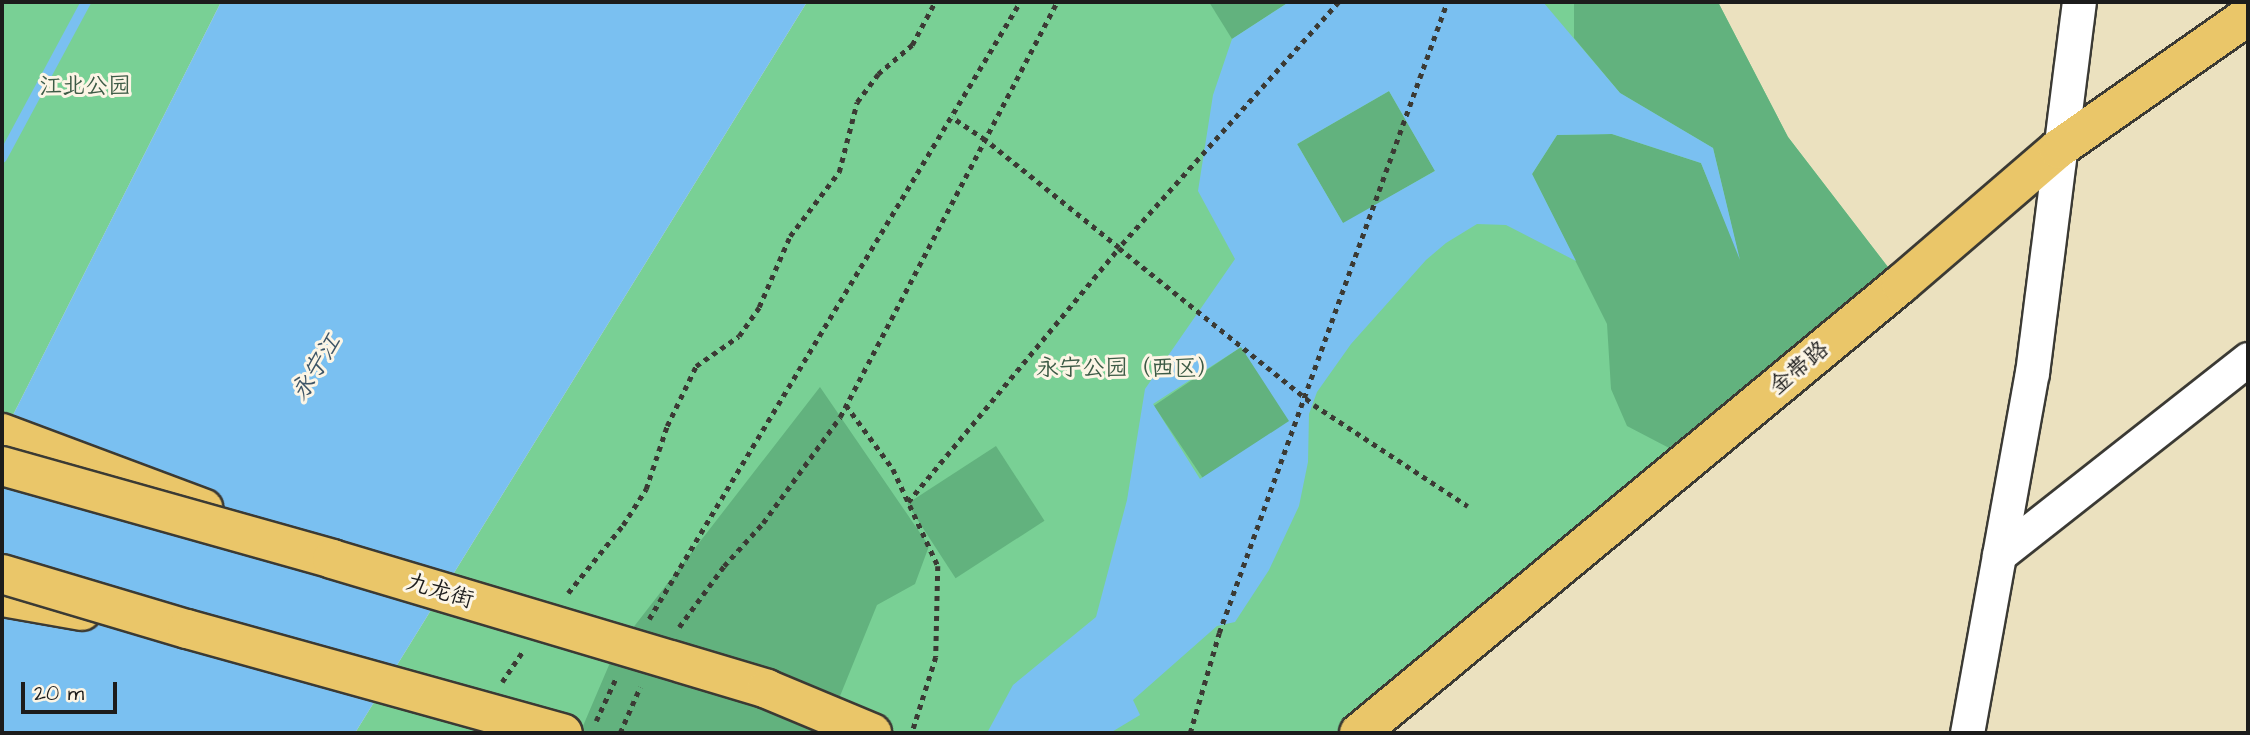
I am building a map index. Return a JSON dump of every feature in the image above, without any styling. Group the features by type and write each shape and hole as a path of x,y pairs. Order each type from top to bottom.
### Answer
{"main road":[{"name":"金带路","path":"1359,733 1891,292 2058,149 2248,16"},
{"path":"2,433 72,457 332,559"},
{"name":"九龙街","path":"2,466 332,559 767,689 872,733"},
{"path":"2,574 187,629 563,733"},
{"path":"2,597 187,629"}],"street":[{"path":"1968,733 2032,373 2058,149 2079,2"},
{"path":"1999,555 2248,359"}],"path":[{"path":"565,597 623,525 646,489 667,426 696,366 739,336 759,307 790,236 839,172 857,102 878,74 912,45 935,2"},
{"path":"645,625 1020,2"},
{"path":"678,628 724,566 763,523 846,405 1057,2"},
{"path":"908,502 1119,248 1339,2"},
{"path":"1190,733 1219,633 1302,397 1447,2"},
{"path":"952,118 985,139 1302,397 1468,506"},
{"path":"846,405 893,469 938,566 936,657 912,733"},
{"path":"501,688 504,677 526,647"},
{"path":"591,733 619,672"},
{"path":"620,733 642,683"}],"green space":[{"name":"江北公园","path":"2,2 221,2 2,437"},
{"name":"永宁公园（西区）","path":"807,2 1718,2 1788,137 1901,284 1359,733 355,733"},
{"path":"1209,2 1289,2 1232,39"},
{"path":"1574,2 1718,2 1788,137 1901,284 1673,450 1627,426 1611,389 1607,324 1532,174 1557,135 1612,134 1701,163 1738,253 1713,148 1620,93 1574,38"},
{"path":"1389,91 1435,171 1343,224 1297,144"},
{"path":"1241,347 1291,421 1204,479 1154,406"},
{"path":"820,387 929,546 915,584 877,605 825,733 580,733 615,651"},
{"path":"996,446 1044,521 956,578 907,504"}],"water":[{"name":"永宁江","path":"221,2 807,2 355,733 2,733 2,437"},
{"path":"1289,2 1543,2 1620,93 1713,148 1740,260 1701,163 1612,134 1557,135 1532,174 1576,261 1506,225 1477,224 1446,243 1426,260 1351,344 1317,392 1309,414 1308,462 1299,506 1269,570 1235,622 1217,626 1133,700 1140,715 1110,733 987,733 1013,685 1096,617 1127,500 1145,389 1235,259 1198,191 1213,95 1232,39","holes":["1389,91 1435,171 1343,223 1297,144","1241,347 1289,421 1200,479 1153,404"]}],"waterway":[{"path":"2,158 86,2"}]}
